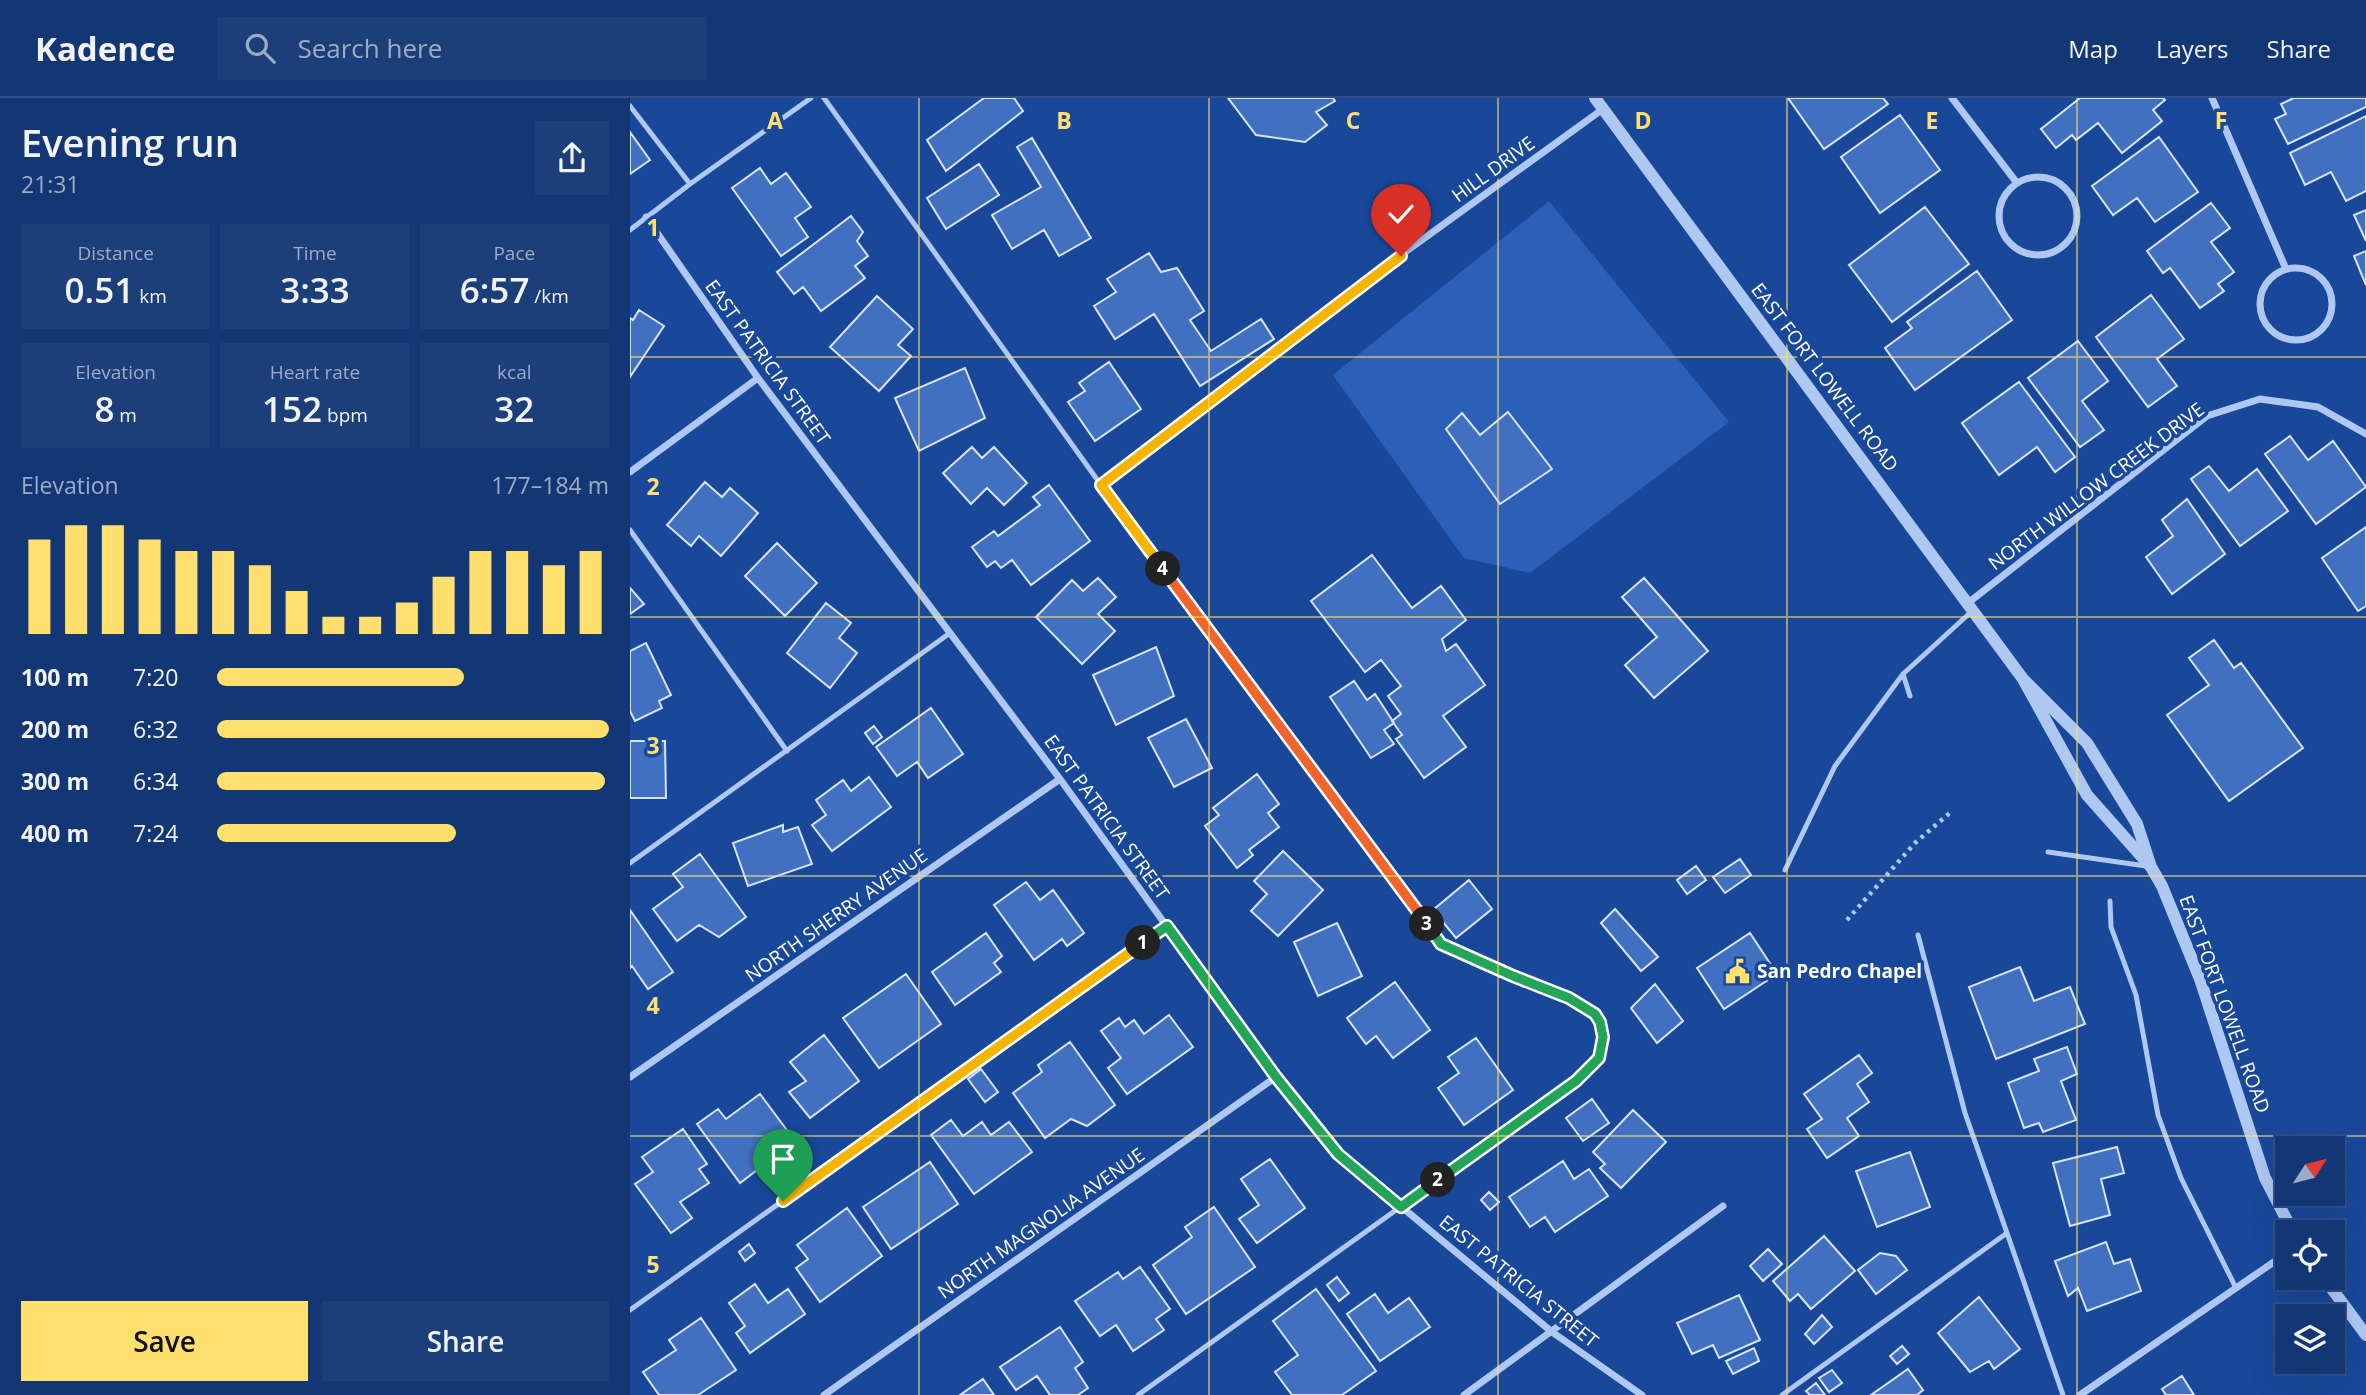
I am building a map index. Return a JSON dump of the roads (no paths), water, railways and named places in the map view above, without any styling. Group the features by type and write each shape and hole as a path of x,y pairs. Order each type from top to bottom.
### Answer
{"street":[{"path":"1952,98 2017,183"},
{"path":"2212,98 2286,269"},
{"name":"HILL DRIVE","path":"1101,485 1599,103"},
{"name":"EAST FORT LOWELL ROAD","path":"1599,103 2023,679 2087,795 2151,867 2162,886 2200,979 2265,1178 2287,1220"},
{"path":"2041,177 2054,180 2065,187 2073,198 2077,223 2064,246 2040,255 2028,254 2007,240 2001,228 2001,203 2007,192 2017,183 2041,177"},
{"name":"EAST PATRICIA STREET","path":"646,218 758,378 1060,779 1276,1077 1338,1154 1552,1332 1642,1395"},
{"path":"2304,268 2314,272 2325,282 2332,295 2329,320 2317,334 2303,340 2284,339 2268,328 2261,314 2260,302 2264,286 2277,273 2286,269 2304,268"},
{"path":"630,472 758,378"},
{"name":"NORTH WILLOW CREEK DRIVE","path":"1971,607 2207,416 2260,399 2318,407 2366,434"},
{"name":"EAST FORT LOWELL ROAD","path":"2023,679 2087,743 2137,824 2151,867"},
{"name":"NORTH SHERRY AVENUE","path":"630,1077 1060,779"},
{"name":"NORTH MAGNOLIA AVENUE","path":"824,1395 1276,1077"},
{"path":"1464,1395 1723,1206"},
{"path":"2080,1395 2275,1261"},
{"path":"2333,1290 2366,1335"}],"lane":[{"path":"630,230 811,98"},
{"path":"824,98 1101,485 1441,944 1569,998 1595,1014 1600,1022 1603,1037 1599,1058 1576,1081 1138,1395"},
{"path":"630,106 690,184"},
{"path":"630,530 787,751"},
{"path":"1784,870 1835,766 1903,674 1971,607"},
{"path":"630,863 950,633"},
{"path":"1903,674 1910,696"},
{"path":"2048,852 2151,867"},
{"path":"2110,901 2111,928 2136,995 2158,1115 2180,1178 2236,1288"},
{"path":"630,1310 1167,926"},
{"path":"1918,935 1965,1114 2063,1395"},
{"path":"1782,1395 2007,1234"}],"place":[{"name":"San Pedro Chapel","path":"1737,971"}]}
